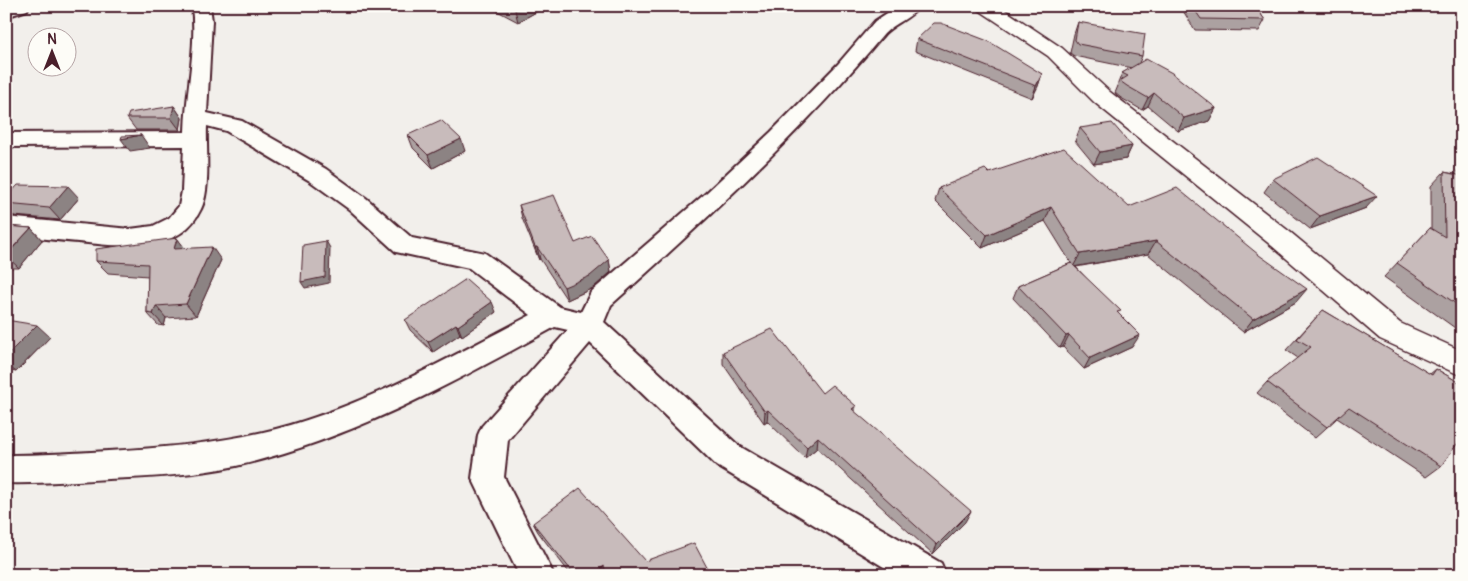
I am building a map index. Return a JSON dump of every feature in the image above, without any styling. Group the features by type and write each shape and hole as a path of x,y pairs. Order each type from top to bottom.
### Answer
{"main road":[{"path":"986,6 1055,52 1102,97 1280,239 1390,332 1462,364"}],"street":[{"path":"6,11 20,6"},
{"path":"6,226 130,238 158,234 178,224 190,208 194,192 195,128 202,56 203,21 201,6"},
{"path":"537,575 488,478 493,435 588,325 600,298 714,199 779,137 845,68 882,24 911,6"},
{"path":"6,140 195,128 219,121 234,126 318,175 358,204 405,246 476,260 552,316 588,325 728,456 929,575"},
{"path":"6,469 35,470 160,462 237,452 290,437 363,410 476,357 552,316"}],"building":[{"path":"508,6 522,6 515,10"},
{"path":"1192,6 1255,6 1265,20 1201,19"},
{"path":"1078,22 1145,34 1142,56 1078,44 1075,40"},
{"path":"934,23 941,23 988,41 1042,74 1036,86 917,39"},
{"path":"1146,59 1172,73 1216,108 1184,118 1154,93 1148,98 1120,81 1128,76 1122,73"},
{"path":"174,106 171,118 127,118 129,113"},
{"path":"441,120 461,139 428,155 408,135"},
{"path":"1112,123 1132,146 1100,152 1080,128"},
{"path":"141,135 121,139 122,136"},
{"path":"1064,148 1129,207 1177,188 1259,255 1307,289 1253,319 1156,241 1080,254 1051,207 987,235 939,188 985,169 989,173"},
{"path":"1318,157 1377,196 1320,216 1273,179"},
{"path":"1444,172 1462,176 1462,308 1397,263 1430,228 1445,237"},
{"path":"18,185 68,186 49,208 6,204 6,198"},
{"path":"554,195 575,243 592,236 609,260 590,276 564,287 537,247 535,247 519,205"},
{"path":"6,226 31,228 6,255"},
{"path":"177,238 174,249 212,247 186,304 156,306 153,314 147,313 148,264 96,261 96,249"},
{"path":"326,241 325,277 301,282 303,245"},
{"path":"1071,263 1121,311 1117,312 1140,335 1090,358 1018,286"},
{"path":"466,279 492,302 458,326 456,324 428,342 405,320"},
{"path":"1323,310 1432,375 1436,369 1462,384 1462,437 1441,466 1349,407 1327,427 1267,382 1311,347 1297,339"},
{"path":"6,320 37,325 6,356"},
{"path":"772,329 822,393 832,385 856,406 852,409 971,511 937,545 818,437 807,447 768,410 765,412 723,352"},
{"path":"580,488 645,561 694,543 711,575 607,575 604,566 593,575 575,575 533,523"}]}
